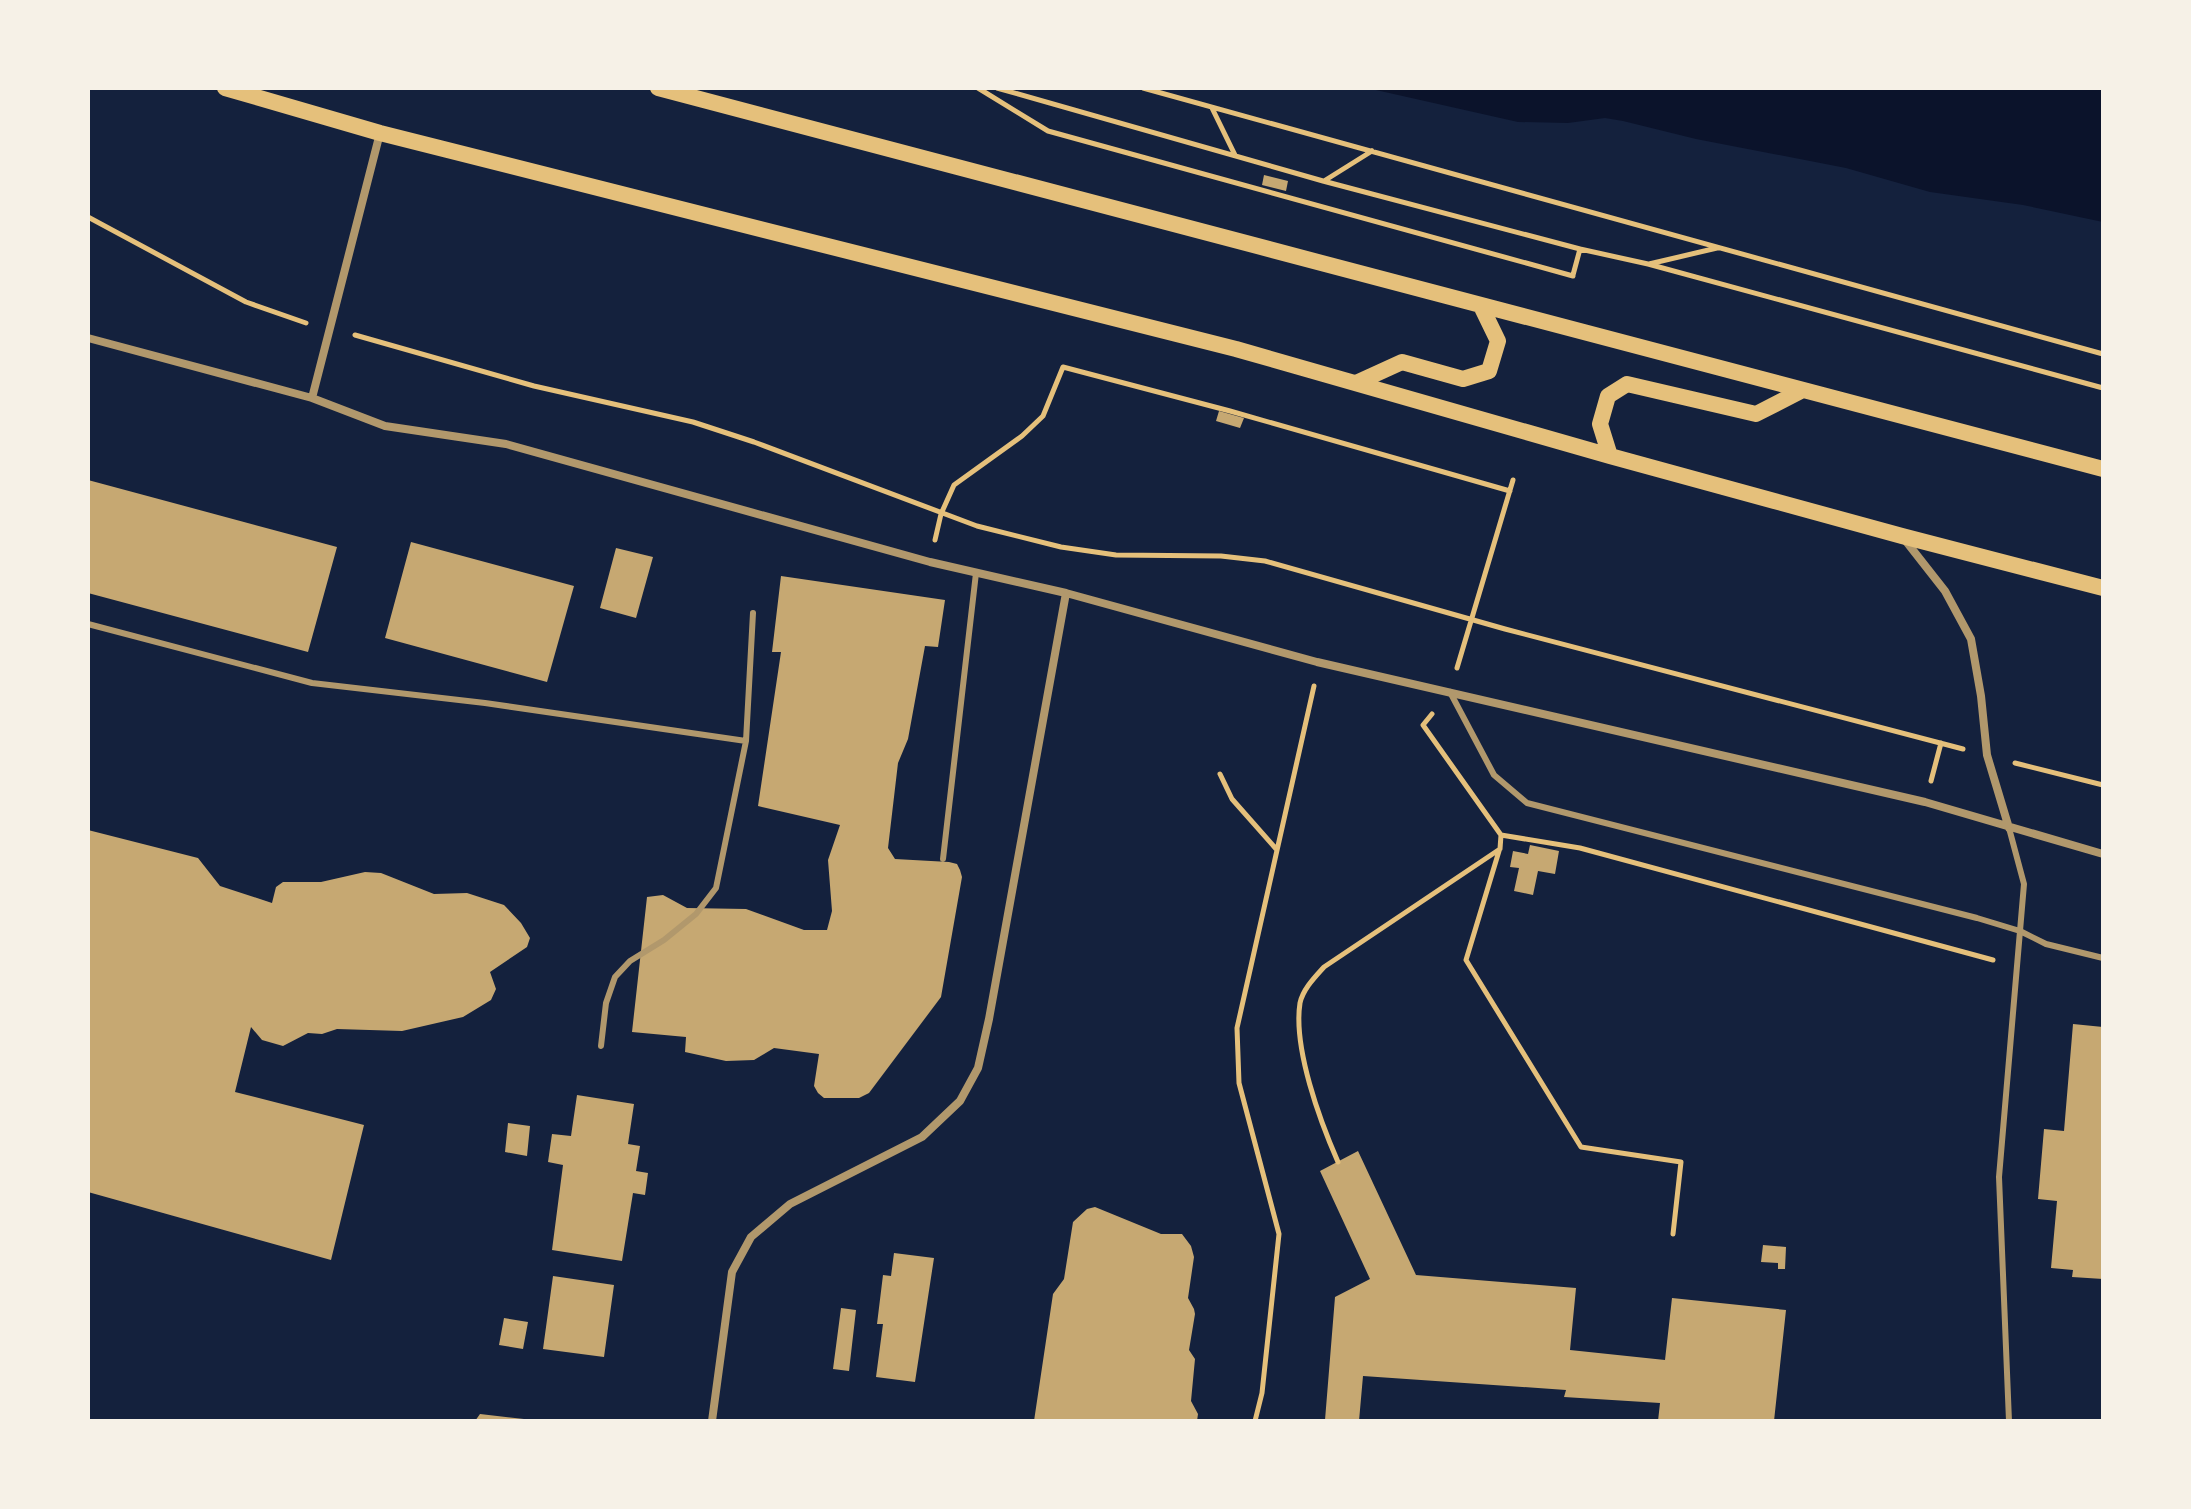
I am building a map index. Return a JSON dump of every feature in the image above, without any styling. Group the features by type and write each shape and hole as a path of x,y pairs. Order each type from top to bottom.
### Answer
{"main road":[{"path":"225,88 380,133 1236,349 1610,456 2103,588"},
{"path":"658,88 2103,469"},
{"path":"1356,383 1402,362 1463,379 1489,371 1498,341 1481,306"},
{"path":"1610,456 1600,424 1608,396 1627,384 1756,414 1801,391"}],"street":[{"path":"312,398 380,133"},
{"path":"88,338 312,398 385,426 506,444 930,562 1066,593 1317,662 1925,802 2103,854"},
{"path":"1902,536 1945,591 1971,639 1987,755 2009,828"},
{"path":"712,1421 732,1272 751,1237 790,1204 922,1137 960,1101 978,1068 1066,593"}],"lane":[{"path":"943,859 976,573"},
{"path":"601,1046 606,1003 615,977 630,961 664,940 696,914 716,888 746,741 753,613"},
{"path":"88,624 312,683 485,703 746,741"},
{"path":"1450,692 1494,775 1527,803 1977,918 2020,931 2046,944 2103,958"},
{"path":"2009,828 2024,884 1999,1177 2009,1421"}],"path":[{"path":"978,88 1048,131 1572,276 1580,249"},
{"path":"997,88 1323,181 1648,264 2103,388"},
{"path":"1143,88 2103,354"},
{"path":"1212,108 1235,156"},
{"path":"1323,181 1372,151"},
{"path":"88,217 246,302 291,319 534,386 693,422 754,442 941,514 1061,547 1116,555 1221,556 1265,561 1472,619 2103,785"},
{"path":"1648,264 1717,248"},
{"path":"930,562 941,514 954,485 1022,436 1043,416 1063,367 1510,491"},
{"path":"1513,480 1450,692 1423,725 1501,835 1500,849 1466,960 1581,1147 1681,1162 1673,1234"},
{"path":"1255,1421 1264,1378 1279,1234 1239,1083 1237,1028 1312,701 1317,662"},
{"path":"1220,774 1232,799 1277,850"},
{"path":"1501,835 1580,848 2017,966"},
{"path":"1338,1162 1321,1122 1301,1043 1300,1002 1311,981 1324,967 1500,849"}],"water":[{"path":"1367,88 2103,88 2103,222 2023,205 1930,192 1846,168 1696,139 1623,121 1605,118 1568,123 1518,122"}],"building":[{"path":"1264,175 1288,181 1286,191 1262,185"},
{"path":"1219,411 1244,418 1240,428 1216,421"},
{"path":"88,480 337,547 308,652 88,593"},
{"path":"411,542 574,586 547,682 385,638"},
{"path":"616,548 653,557 636,618 600,608"},
{"path":"781,576 945,600 938,647 925,646 908,739 898,763 888,848 895,859 957,864 962,877 941,997 869,1093 859,1098 824,1098 818,1093 814,1086 819,1054 774,1048 754,1060 726,1061 685,1052 686,1037 632,1032 647,897 663,895 687,908 746,909 804,930 827,930 832,911 828,860 840,825 758,806 781,652 772,652"},
{"path":"88,830 198,858 220,886 272,903 276,887 283,882 321,882 365,872 381,873 434,894 467,893 504,905 530,938 527,947 490,972 496,989 491,1000 463,1017 402,1031 337,1029 322,1034 308,1033 283,1046 262,1040 251,1027 235,1092 364,1125 331,1260 88,1192"},
{"path":"1530,845 1559,851 1555,874 1538,871 1533,895 1514,891 1519,868 1510,867 1513,851 1528,854"},
{"path":"2073,1024 2103,1027 2103,1279 2072,1277 2073,1270 2051,1268 2057,1201 2038,1199 2044,1129 2064,1131"},
{"path":"577,1095 634,1104 628,1144 640,1146 636,1171 648,1173 645,1195 633,1193 622,1261 552,1250 563,1165 548,1162 552,1134 571,1136"},
{"path":"508,1123 530,1126 527,1156 505,1152"},
{"path":"1358,1151 1416,1275 1576,1288 1570,1350 1665,1360 1672,1298 1786,1310 1774,1421 1658,1421 1660,1403 1564,1397 1566,1390 1363,1376 1359,1421 1325,1420 1335,1297 1370,1279 1320,1171"},
{"path":"1095,1207 1161,1234 1182,1234 1191,1246 1194,1257 1188,1298 1195,1314 1189,1350 1195,1359 1191,1401 1198,1414 1197,1421 1034,1421 1053,1294 1064,1279 1073,1222 1087,1209"},
{"path":"1763,1245 1786,1247 1785,1269 1778,1269 1778,1263 1761,1262"},
{"path":"894,1253 934,1258 915,1382 876,1377 883,1324 877,1324 883,1275 891,1276"},
{"path":"553,1276 614,1285 604,1357 543,1349"},
{"path":"841,1308 856,1310 849,1371 833,1369"},
{"path":"504,1318 528,1322 523,1349 499,1345"},
{"path":"480,1414 524,1419 524,1421 475,1421"}]}
